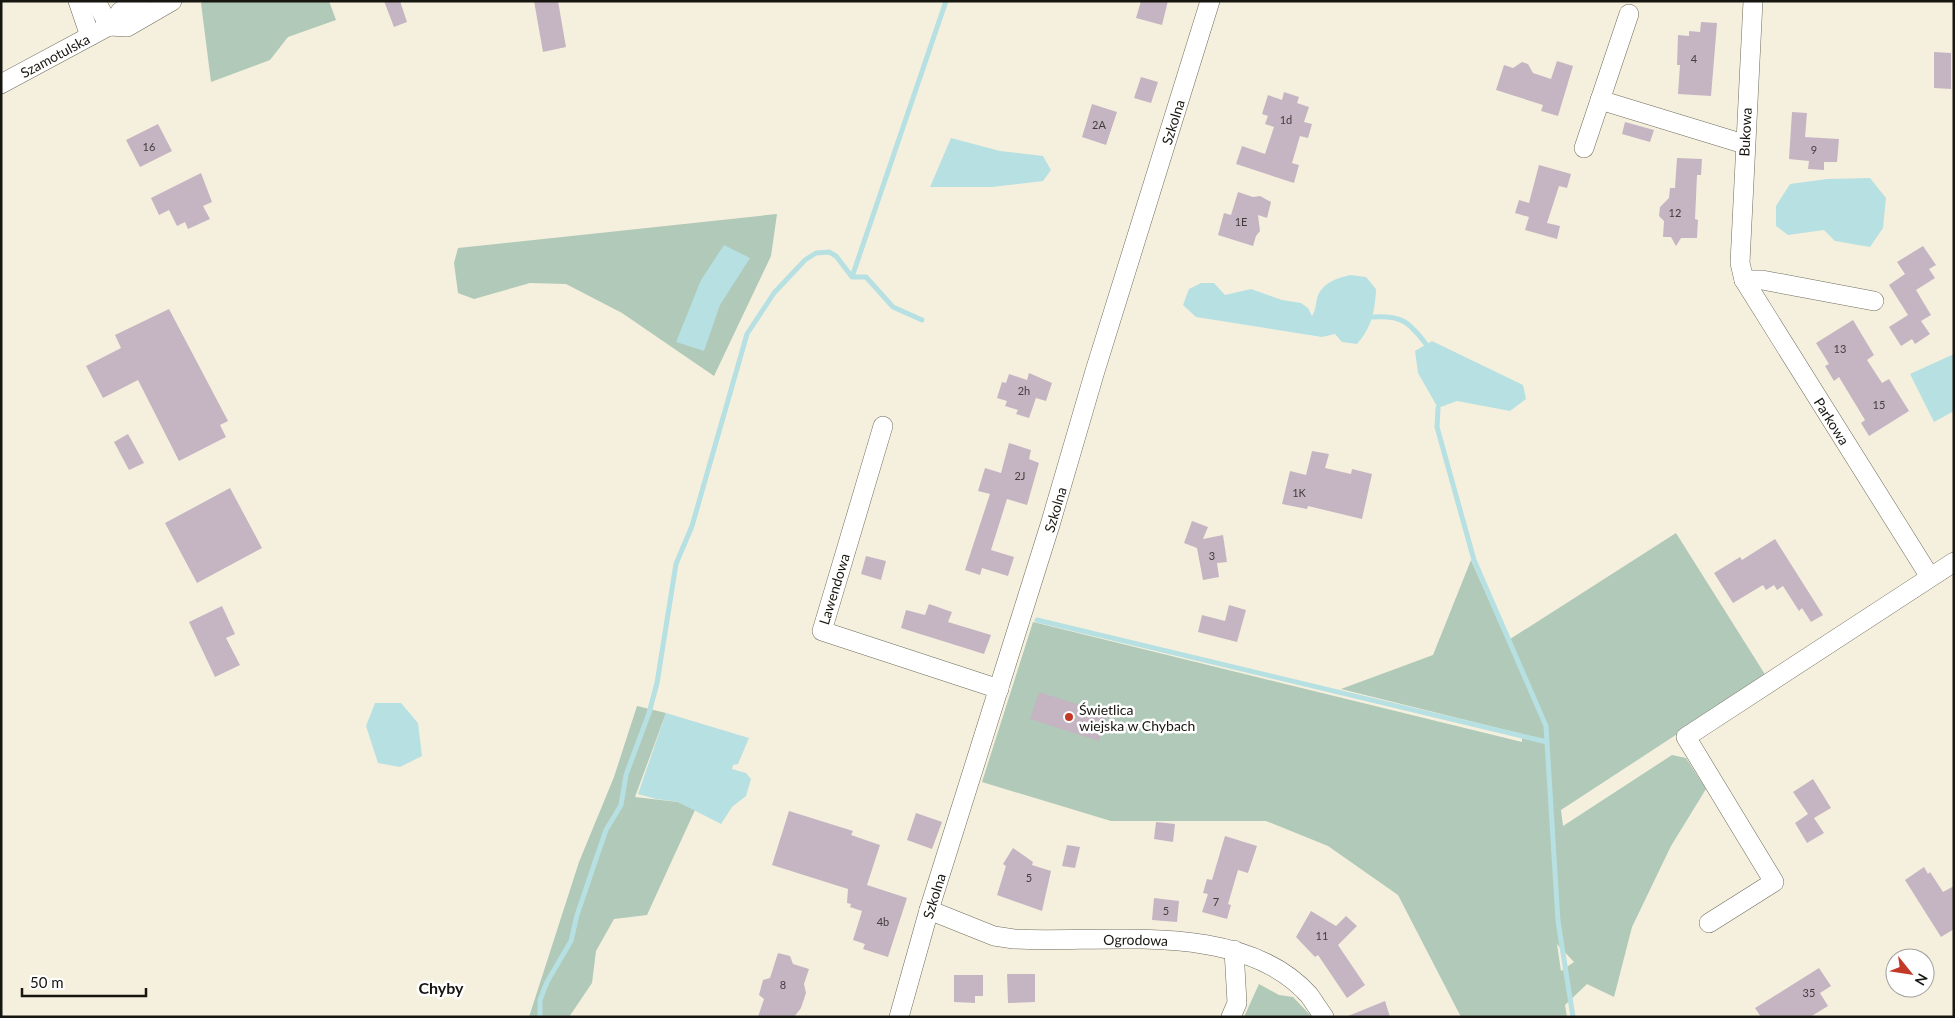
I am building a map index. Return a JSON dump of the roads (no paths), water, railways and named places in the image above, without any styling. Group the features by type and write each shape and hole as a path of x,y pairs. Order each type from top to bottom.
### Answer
{"street":[{"path":"78,1 90,36"},
{"path":"96,1 109,26"},
{"name":"Szamotulska","path":"1,84 109,26 121,11 141,1"},
{"name":"Szamotulska","path":"109,26 127,27 172,1"},
{"name":"Szkolna","path":"899,1017 929,910 999,689 1210,1"},
{"name":"Bukowa","path":"1742,272 1744,144 1753,1"},
{"path":"1584,148 1629,14"},
{"path":"1600,100 1744,144"},
{"path":"1742,272 1762,280 1874,301"},
{"name":"Parkowa","path":"1742,272 1930,577"},
{"name":"Lawendowa","path":"883,426 822,631 999,689"},
{"path":"1708,923 1774,882 1686,737 1954,562"},
{"name":"Ogrodowa","path":"929,910 994,936 1014,939 1185,941 1234,950 1264,963 1287,977 1308,994 1324,1017"},
{"path":"1231,1017 1237,1003 1234,950"}],"water":[{"path":"951,138 1000,151 1043,156 1051,170 1043,181 992,187 930,187"},
{"path":"1870,178 1886,198 1883,228 1870,247 1835,241 1824,230 1788,235 1776,226 1776,206 1790,184 1827,179"},
{"path":"724,245 750,258 720,305 704,351 676,342 701,280"},
{"path":"1350,275 1366,277 1376,289 1372,318 1357,344 1342,342 1335,334 1322,337 1196,317 1183,305 1189,289 1201,283 1214,283 1225,295 1251,289 1282,300 1301,303 1308,308 1312,316 1322,289 1332,281"},
{"path":"1432,341 1523,385 1526,399 1510,411 1457,401 1438,408 1418,373 1415,351"},
{"path":"1954,354 1954,411 1934,422 1910,374"},
{"path":"375,703 401,703 418,723 422,756 400,767 378,763 366,726"},
{"path":"666,713 749,738 738,764 733,765 732,769 746,773 751,779 746,796 732,807 721,824 678,802 638,794"}],"waterway":[{"path":"852,277 946,1"},
{"path":"540,1017 540,1000 547,982 571,941 577,915 606,830 621,805 626,775 649,713 657,683 676,564 692,526 747,334 774,293 805,260 816,253 829,252 836,256 852,277 866,277 893,307 922,320"},
{"path":"1372,317 1398,319 1415,330 1426,344"},
{"path":"1438,408 1437,427 1474,560 1546,726 1558,921 1573,1017"},
{"path":"1037,620 1547,742"}],"place":[{"name":"Świetlica wiejska w Chybach","path":"1069,717"}],"district":[{"name":"Chyby","path":"441,987"}]}
